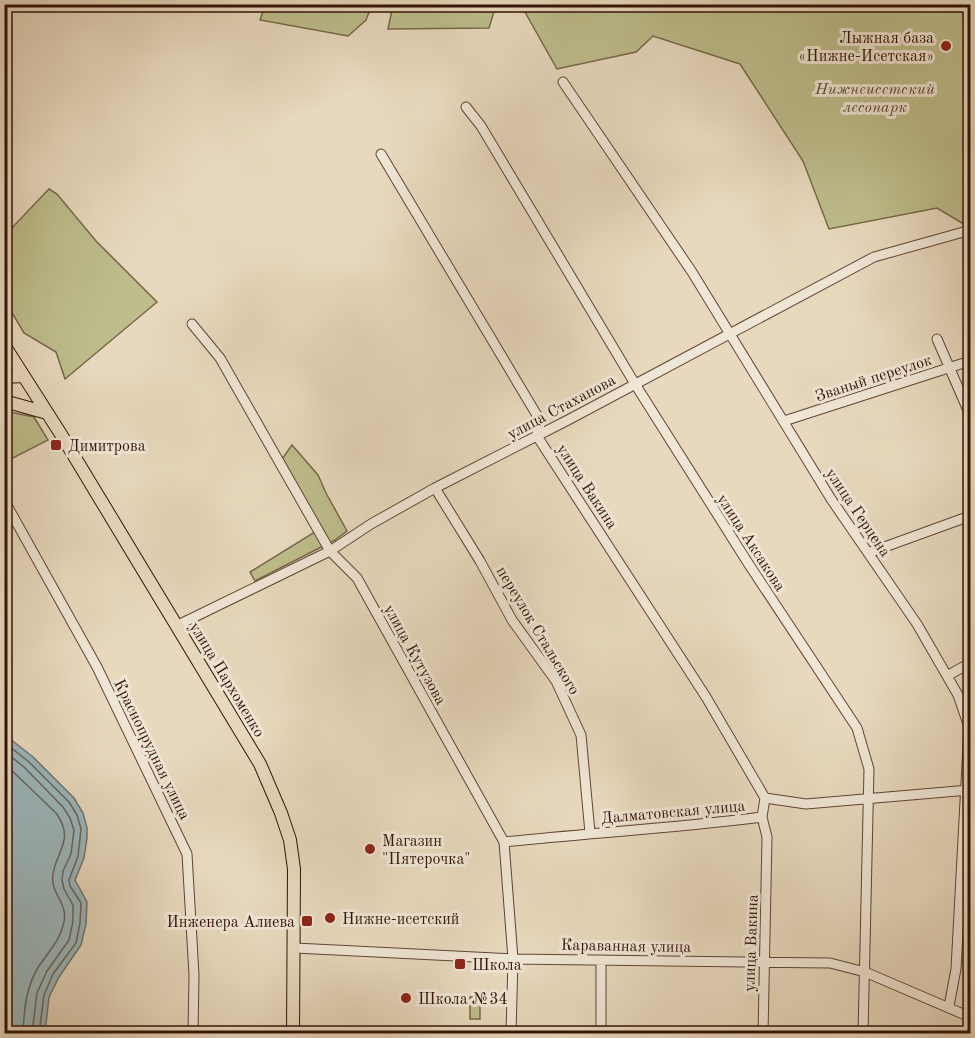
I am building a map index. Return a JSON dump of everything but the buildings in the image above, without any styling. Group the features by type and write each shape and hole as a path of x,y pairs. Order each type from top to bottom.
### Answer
{"main road":[{"name":"улица Пархоменко","path":"4,345 260,764 282,813 290,840 294,869 293,1034"},
{"path":"4,377 22,376"},
{"path":"4,401 46,412"}],"street":[{"name":"улица Герцена","path":"563,82 692,272 831,499 917,624 958,695 969,727 968,790 956,969 949,1006"},
{"name":"улица Аксакова","path":"466,107 480,126 635,384 748,564 857,729 869,769 863,1034"},
{"name":"улица Вакина","path":"381,154 538,417 537,436 706,697 765,798"},
{"name":"улица Стаханова","path":"176,626 330,551 371,524 435,488 874,257 967,231"},
{"name":"улица Кутузова","path":"192,324 220,358 330,551 357,578 504,842 513,958 511,1034"},
{"path":"937,339 970,415"},
{"name":"Званый переулок","path":"784,421 970,361"},
{"name":"переулок Стальского","path":"435,488 480,561 512,620 556,681 581,735 590,833"},
{"name":"Краснопрудная улица","path":"4,500 97,667 187,854 194,975 192,1034"},
{"path":"868,553 970,516"},
{"path":"947,676 970,663"},
{"name":"Далматовская улица","path":"504,842 701,825 762,817 765,798 806,804 968,790"},
{"name":"улица Вакина","path":"762,817 767,837 763,1034"},
{"name":"Караванная улица","path":"295,948 513,958 830,963 865,972 949,1006 970,1017"},
{"path":"601,960 601,1034"}],"green space":[{"path":"265,4 372,5 366,20 348,36 260,20"},
{"path":"393,4 496,5 489,28 388,29"},
{"name":"Нижнеисетский лесопарк","path":"521,5 970,5 970,224 967,226 937,208 829,229 803,161 740,64 653,36 636,52 557,69"},
{"path":"49,189 57,194 96,241 157,302 65,379 56,352 24,333 5,301 5,233"},
{"path":"5,411 34,417 48,440 5,462"},
{"path":"292,445 318,475 347,531 335,540 255,581 250,572 315,532 282,459"},
{"path":"470,997 480,997 480,1019 470,1019"}],"water":[{"path":"5,735 33,757 74,798 83,813 87,828 84,858 75,880 87,902 86,924 81,945 59,977 49,997 45,1033 5,1033"}],"place":[{"name":"Лыжная база «Нижне-Исетская»","path":"946,46"},
{"name":"Димитрова","path":"56,445"},
{"name":"Магазин \"Пятерочка\"","path":"370,849"},
{"name":"Нижне-исетский","path":"330,918"},
{"name":"Инженера Алиева","path":"307,921"},
{"name":"Школа","path":"460,964"},
{"name":"Школа №34","path":"406,998"}]}
